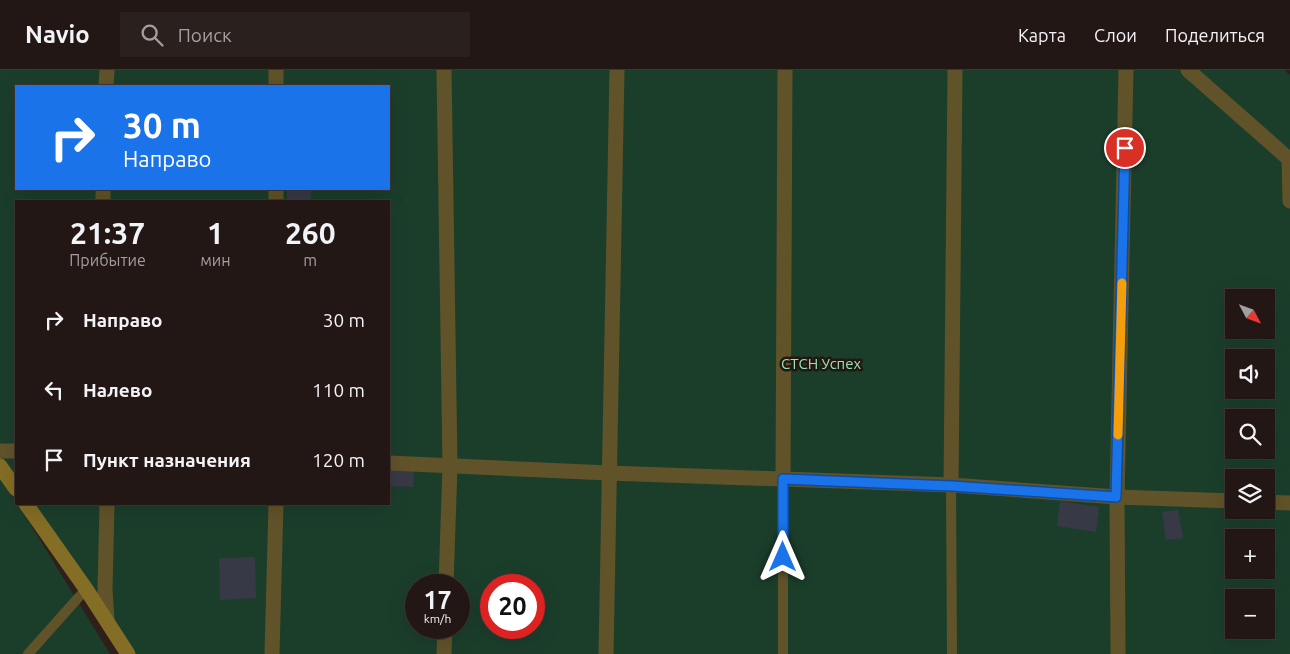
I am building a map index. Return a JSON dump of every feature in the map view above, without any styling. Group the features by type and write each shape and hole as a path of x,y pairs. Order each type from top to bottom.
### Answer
{"main road":[{"path":"0,466 15,488"},
{"path":"27,505 86,589 128,654"}],"street":[{"path":"106,85 107,70"},
{"path":"276,70 276,85"},
{"path":"444,70 450,466 446,574"},
{"path":"606,654 617,70"},
{"path":"783,479 785,70"},
{"path":"952,486 955,70"},
{"path":"1118,654 1116,497 1126,70"},
{"path":"1188,70 1289,160 1290,201"},
{"path":"0,451 15,451"},
{"path":"390,463 952,486 1116,497 1225,501"},
{"path":"1275,502 1290,503"},
{"path":"107,505 105,590 107,620"},
{"path":"272,654 276,505"},
{"path":"444,654 445,639"}],"lane":[{"path":"783,479 783,654"},
{"path":"952,486 952,654"},
{"path":"28,654 86,589"}],"green space":[{"name":"СТСН Успех","path":"0,70 1284,70 1290,75 1290,654 121,654 25,505 390,505 390,200 15,200 15,490 0,467"},
{"path":"0,475 15,499 15,505 18,505 110,654 0,654"}],"building":[{"path":"287,190 311,190 310,200 287,200"},
{"path":"390,466 414,466 413,487 390,486"},
{"path":"1060,501 1099,507 1096,532 1057,526"},
{"path":"1178,510 1183,538 1166,540 1162,512"},
{"path":"255,557 256,598 220,600 219,558"}],"slow traffic":[{"path":"1118,435 1122,283"}],"route":[{"path":"783,557 783,479 952,486 1116,497 1125,148"}]}
